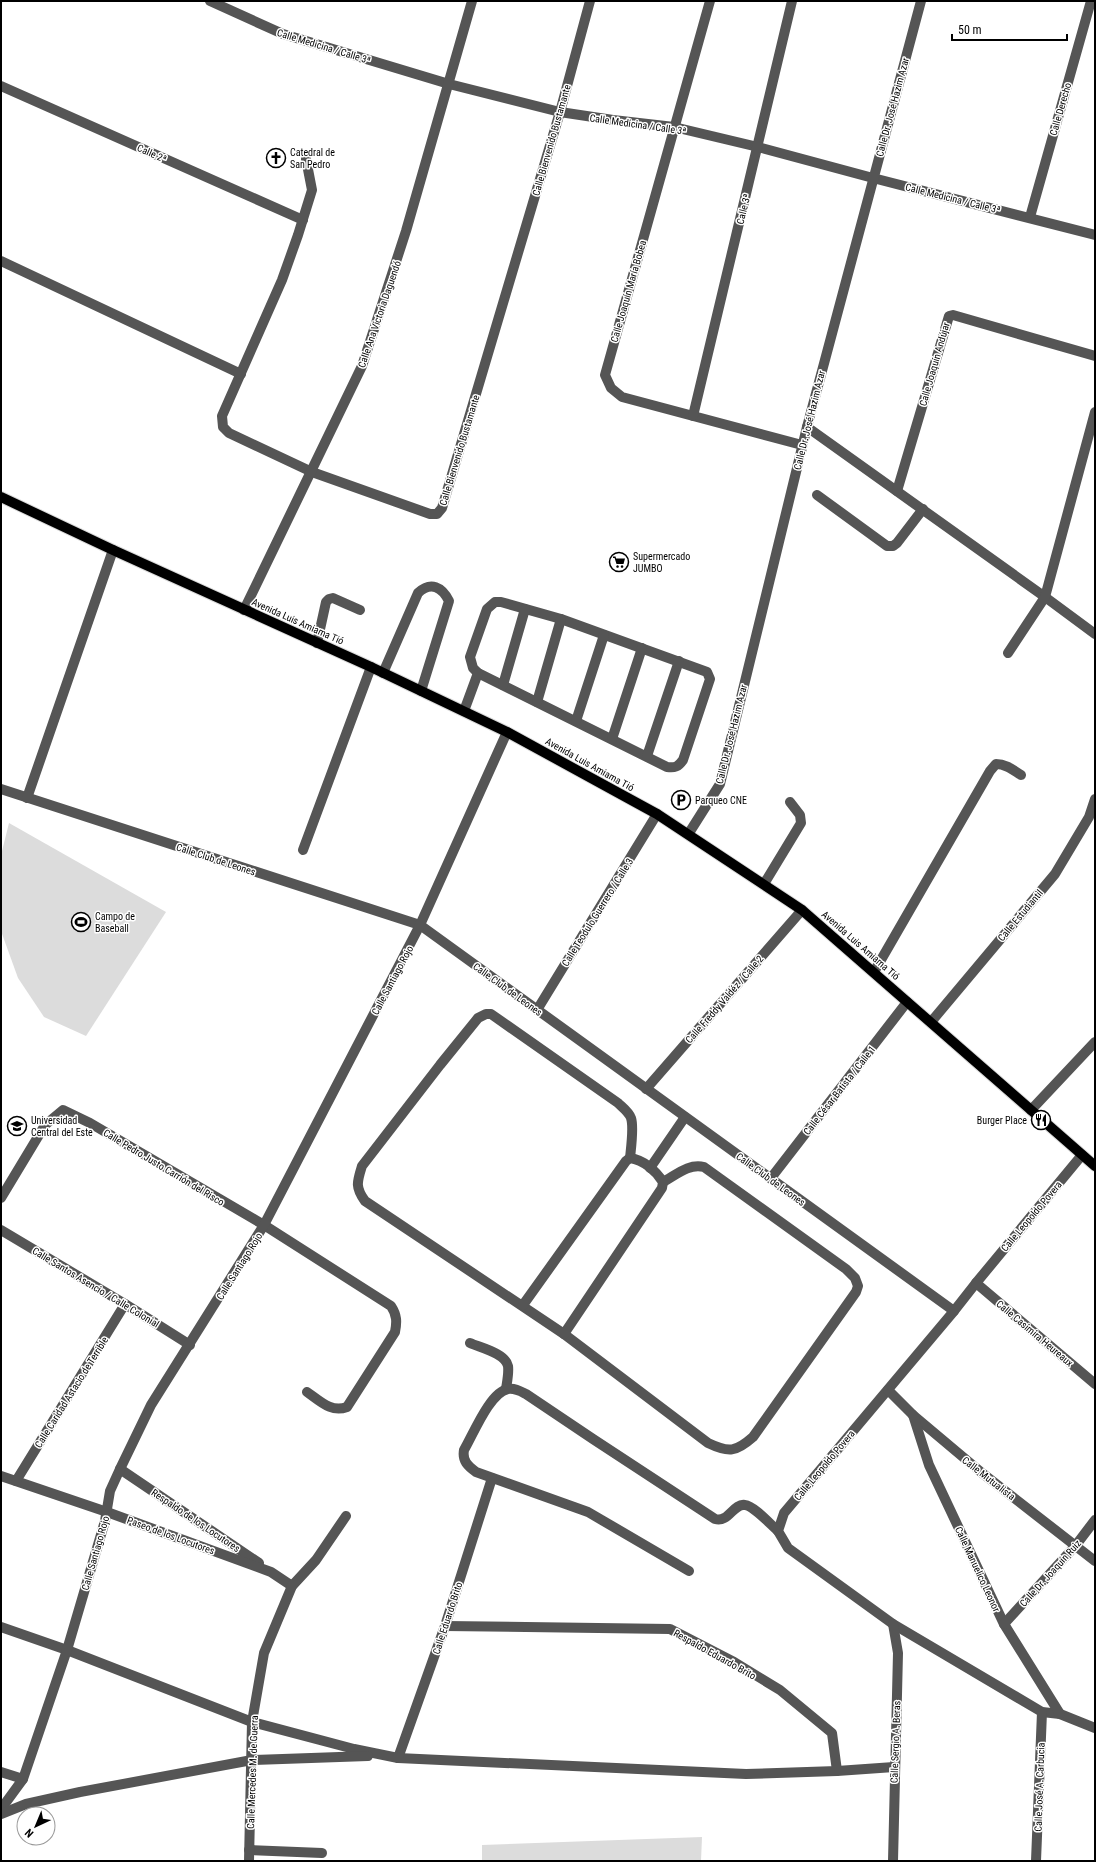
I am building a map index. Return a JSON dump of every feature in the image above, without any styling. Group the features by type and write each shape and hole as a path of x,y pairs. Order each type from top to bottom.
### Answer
{"main road":[{"name":"Avenida Luis Amiama Tió","path":"1,497 464,711 507,732 657,814 802,910 1095,1166"}],"street":[{"name":"Calle Medicina / Calle 3ª","path":"210,1 283,34 449,84 560,112 613,120 674,126 1095,235"},
{"name":"Calle Ana Victoria Daguendó","path":"244,610 312,472 352,387 374,334 449,84 472,1"},
{"name":"Calle Bienvenido Bustamante","path":"306,159 312,190 303,220 282,280 222,416 223,427 230,433 312,472 430,514 437,514 442,510 560,112 590,1"},
{"name":"Calle Joaquín María Bobea","path":"710,1 605,375 611,388 619,395 802,445"},
{"name":"Calle 3ª","path":"693,416 792,1"},
{"name":"Calle Dr. José Hazim Azar","path":"689,834 720,784 802,445 921,1"},
{"name":"Calle Derecho","path":"1030,217 1091,1"},
{"name":"Calle 2ª","path":"1,86 303,220"},
{"path":"1,261 241,374"},
{"name":"Calle Joaquín Andújar","path":"897,491 948,316 953,315 1095,356"},
{"path":"1008,653 1045,597 1095,412"},
{"path":"807,427 1095,634"},
{"path":"818,496 887,546 893,546 897,543 923,509"},
{"path":"27,798 113,550"},
{"path":"383,673 418,593 424,587 434,586 445,592 449,601 421,691"},
{"path":"316,643 326,602 329,598 333,598 360,610"},
{"path":"495,602 501,602 561,619 704,670 710,675 683,760 679,766 674,768 667,766 478,673 473,668 470,657 488,609 495,602"},
{"path":"503,685 525,609"},
{"path":"537,702 561,619"},
{"path":"576,721 604,635"},
{"path":"612,739 642,648"},
{"path":"647,756 679,661"},
{"path":"303,850 371,667"},
{"path":"464,711 478,673"},
{"name":"Calle Santiago Rojo","path":"1,1809 23,1779 67,1650 107,1512 110,1491 120,1469 151,1404 190,1345 264,1225 420,925 507,732"},
{"path":"874,972 990,771 996,764 1000,764 1006,765 1021,775"},
{"name":"Calle Club de Leones","path":"1,789 420,925 954,1311"},
{"name":"Calle Estudiantil","path":"930,1022 1055,874 1089,818 1095,799"},
{"path":"764,884 801,823 800,815 790,802"},
{"name":"Calle Teodulo Guerrero / Calle 3","path":"537,1010 657,814"},
{"name":"Calle Freddy Valdéz / Calle 2","path":"646,1089 802,910"},
{"name":"Calle César Batista / Calle 1","path":"771,1178 907,1002"},
{"path":"523,1305 630,1158 631,1118 618,1103 491,1014 486,1014 478,1018 362,1166 357,1182 359,1192 365,1201 523,1305 564,1334 708,1443 722,1450 731,1450 742,1446 753,1437 856,1292 858,1286 855,1278 846,1268 704,1167 696,1165 688,1167 663,1182 662,1188 564,1334"},
{"path":"1030,1110 1095,1042"},
{"name":"Calle Pedro Justo Carrión del Risco","path":"1,1198 45,1125 63,1110 90,1123 264,1225 391,1306 396,1313 396,1332 347,1407 339,1410 329,1408 307,1392"},
{"path":"650,1168 684,1117"},
{"name":"Calle Leopoldo Povera","path":"778,1531 784,1513 954,1311 1082,1155"},
{"path":"630,1158 635,1159 650,1168 663,1182"},
{"name":"Calle Santos Asencio / Calle Colonial","path":"1,1230 125,1304 190,1345"},
{"name":"Calle Casimira Heureaux","path":"976,1283 1095,1384"},
{"name":"Calle Caridad Astacio de Terrible","path":"16,1481 125,1304"},
{"path":"470,1343 500,1356 506,1362 508,1367 506,1389"},
{"path":"689,1571 588,1512 476,1472 469,1467 463,1455 464,1450 493,1398 506,1389 515,1389 526,1394 715,1519 720,1520 725,1518 741,1505 750,1507 778,1531 788,1548 893,1624 1042,1712 1060,1714 1095,1728"},
{"name":"Calle Mutualista","path":"888,1390 913,1415 982,1473 1095,1561"},
{"name":"Calle Manuelico Leonor","path":"913,1415 929,1465 1004,1624 1060,1714"},
{"name":"Respaldo de los Locutores","path":"120,1469 271,1572"},
{"name":"Paseo de los Locutores","path":"1,1476 107,1512 271,1572 292,1586"},
{"name":"Calle Eduardo Brito","path":"398,1758 445,1626 492,1478"},
{"name":"Calle Mercedes M. de Guerra","path":"249,1861 252,1722 264,1652 292,1586 316,1560 346,1516"},
{"name":"Calle Dr. Joaquín Ruiz","path":"1004,1624 1076,1545 1095,1520"},
{"name":"Calle Sergio A. Beras","path":"893,1624 898,1653 894,1767 893,1861"},
{"name":"Respaldo Eduardo Brito","path":"445,1626 670,1629 734,1662 780,1690 832,1733 837,1771"},
{"path":"1,1627 67,1650 252,1722 354,1750 398,1758 746,1774 837,1771 894,1767"},
{"name":"Calle José A. Carbucia","path":"1036,1861 1042,1712"},
{"path":"1,1814 26,1804 80,1792 252,1760 388,1756"},
{"path":"1,1772 23,1779"},
{"path":"249,1850 322,1853"}],"shaded area":[{"name":"Campo de Baseball","path":"9,823 166,912 86,1036 44,1017 18,978 1,931 1,855"},
{"path":"702,1837 701,1861 482,1861 482,1845"}],"place":[{"name":"Catedral de San Pedro","path":"276,158"},
{"name":"Supermercado JUMBO","path":"619,562"},
{"name":"Parqueo CNE","path":"681,800"},
{"name":"Campo de Baseball","path":"81,922"},
{"name":"Burger Place","path":"1041,1120"},
{"name":"Universidad Central del Este","path":"17,1126"}]}
